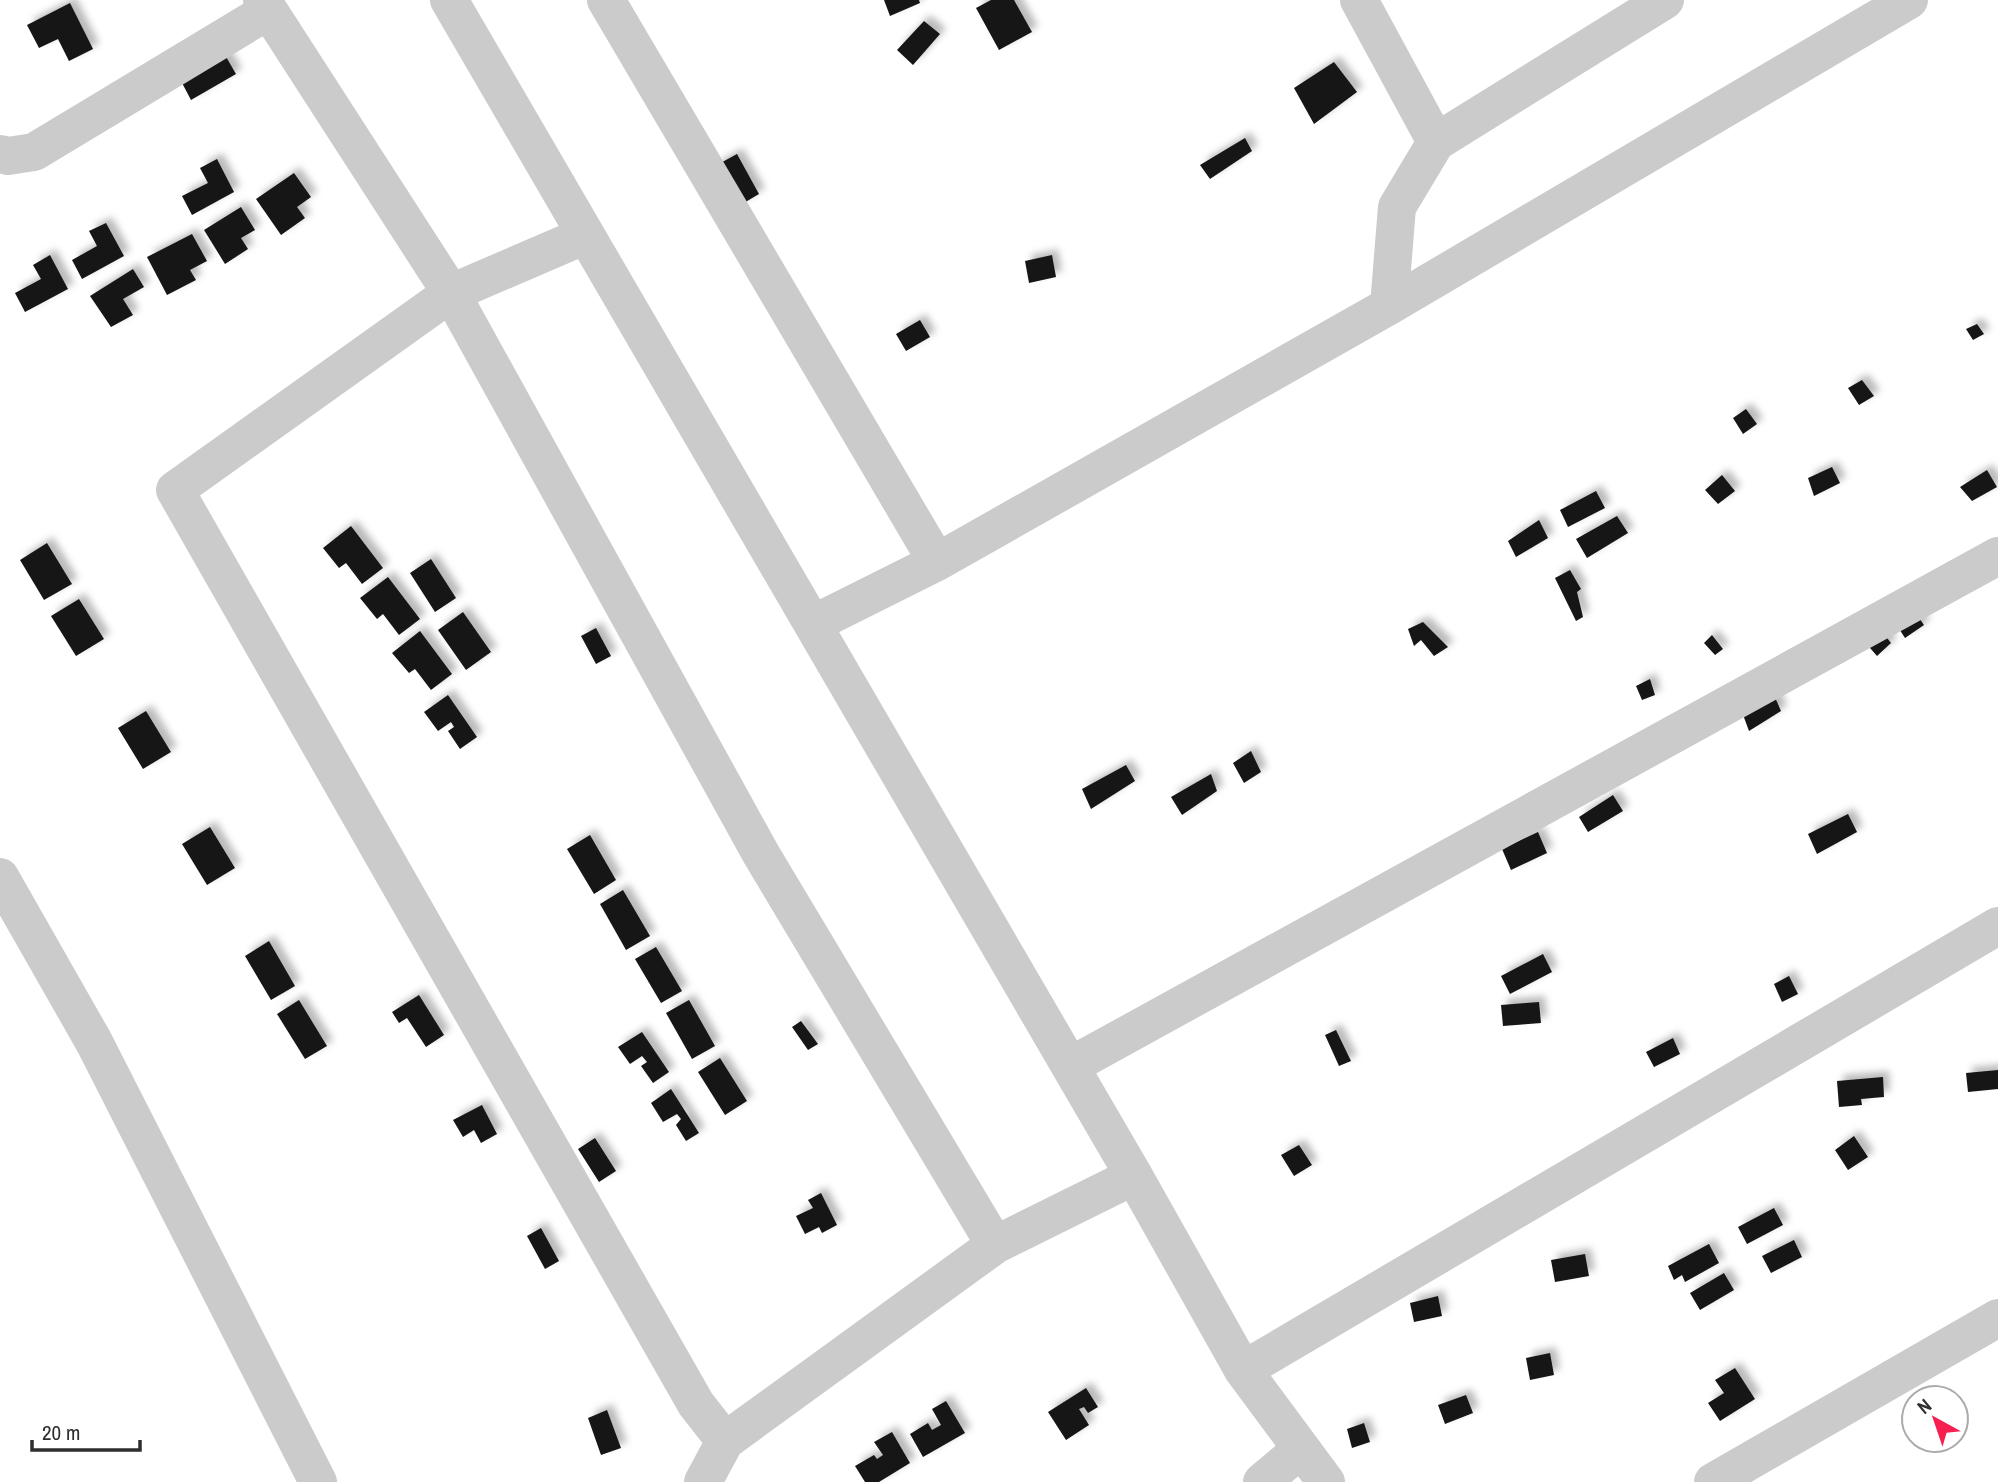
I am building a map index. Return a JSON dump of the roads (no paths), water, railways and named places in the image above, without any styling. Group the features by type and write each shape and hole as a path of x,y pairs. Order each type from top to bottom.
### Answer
{"street":[{"path":"449,0 1134,1176 1243,1370 1326,1482"},
{"path":"606,0 937,562"},
{"path":"1359,0 1436,142"},
{"path":"1389,306 1396,207 1436,142 1665,0"},
{"path":"813,624 937,562 1389,306 1909,0"},
{"path":"0,154 8,156 34,152 265,6 451,293 761,854 995,1245"},
{"path":"586,235 451,293 175,490 696,1404 725,1441"},
{"path":"1070,1066 1998,556"},
{"path":"0,877 94,1042 318,1482"},
{"path":"1243,1370 1998,926"},
{"path":"703,1482 725,1441 995,1245 1134,1176"},
{"path":"1713,1482 1998,1318"},
{"path":"1262,1482 1300,1450"}]}
